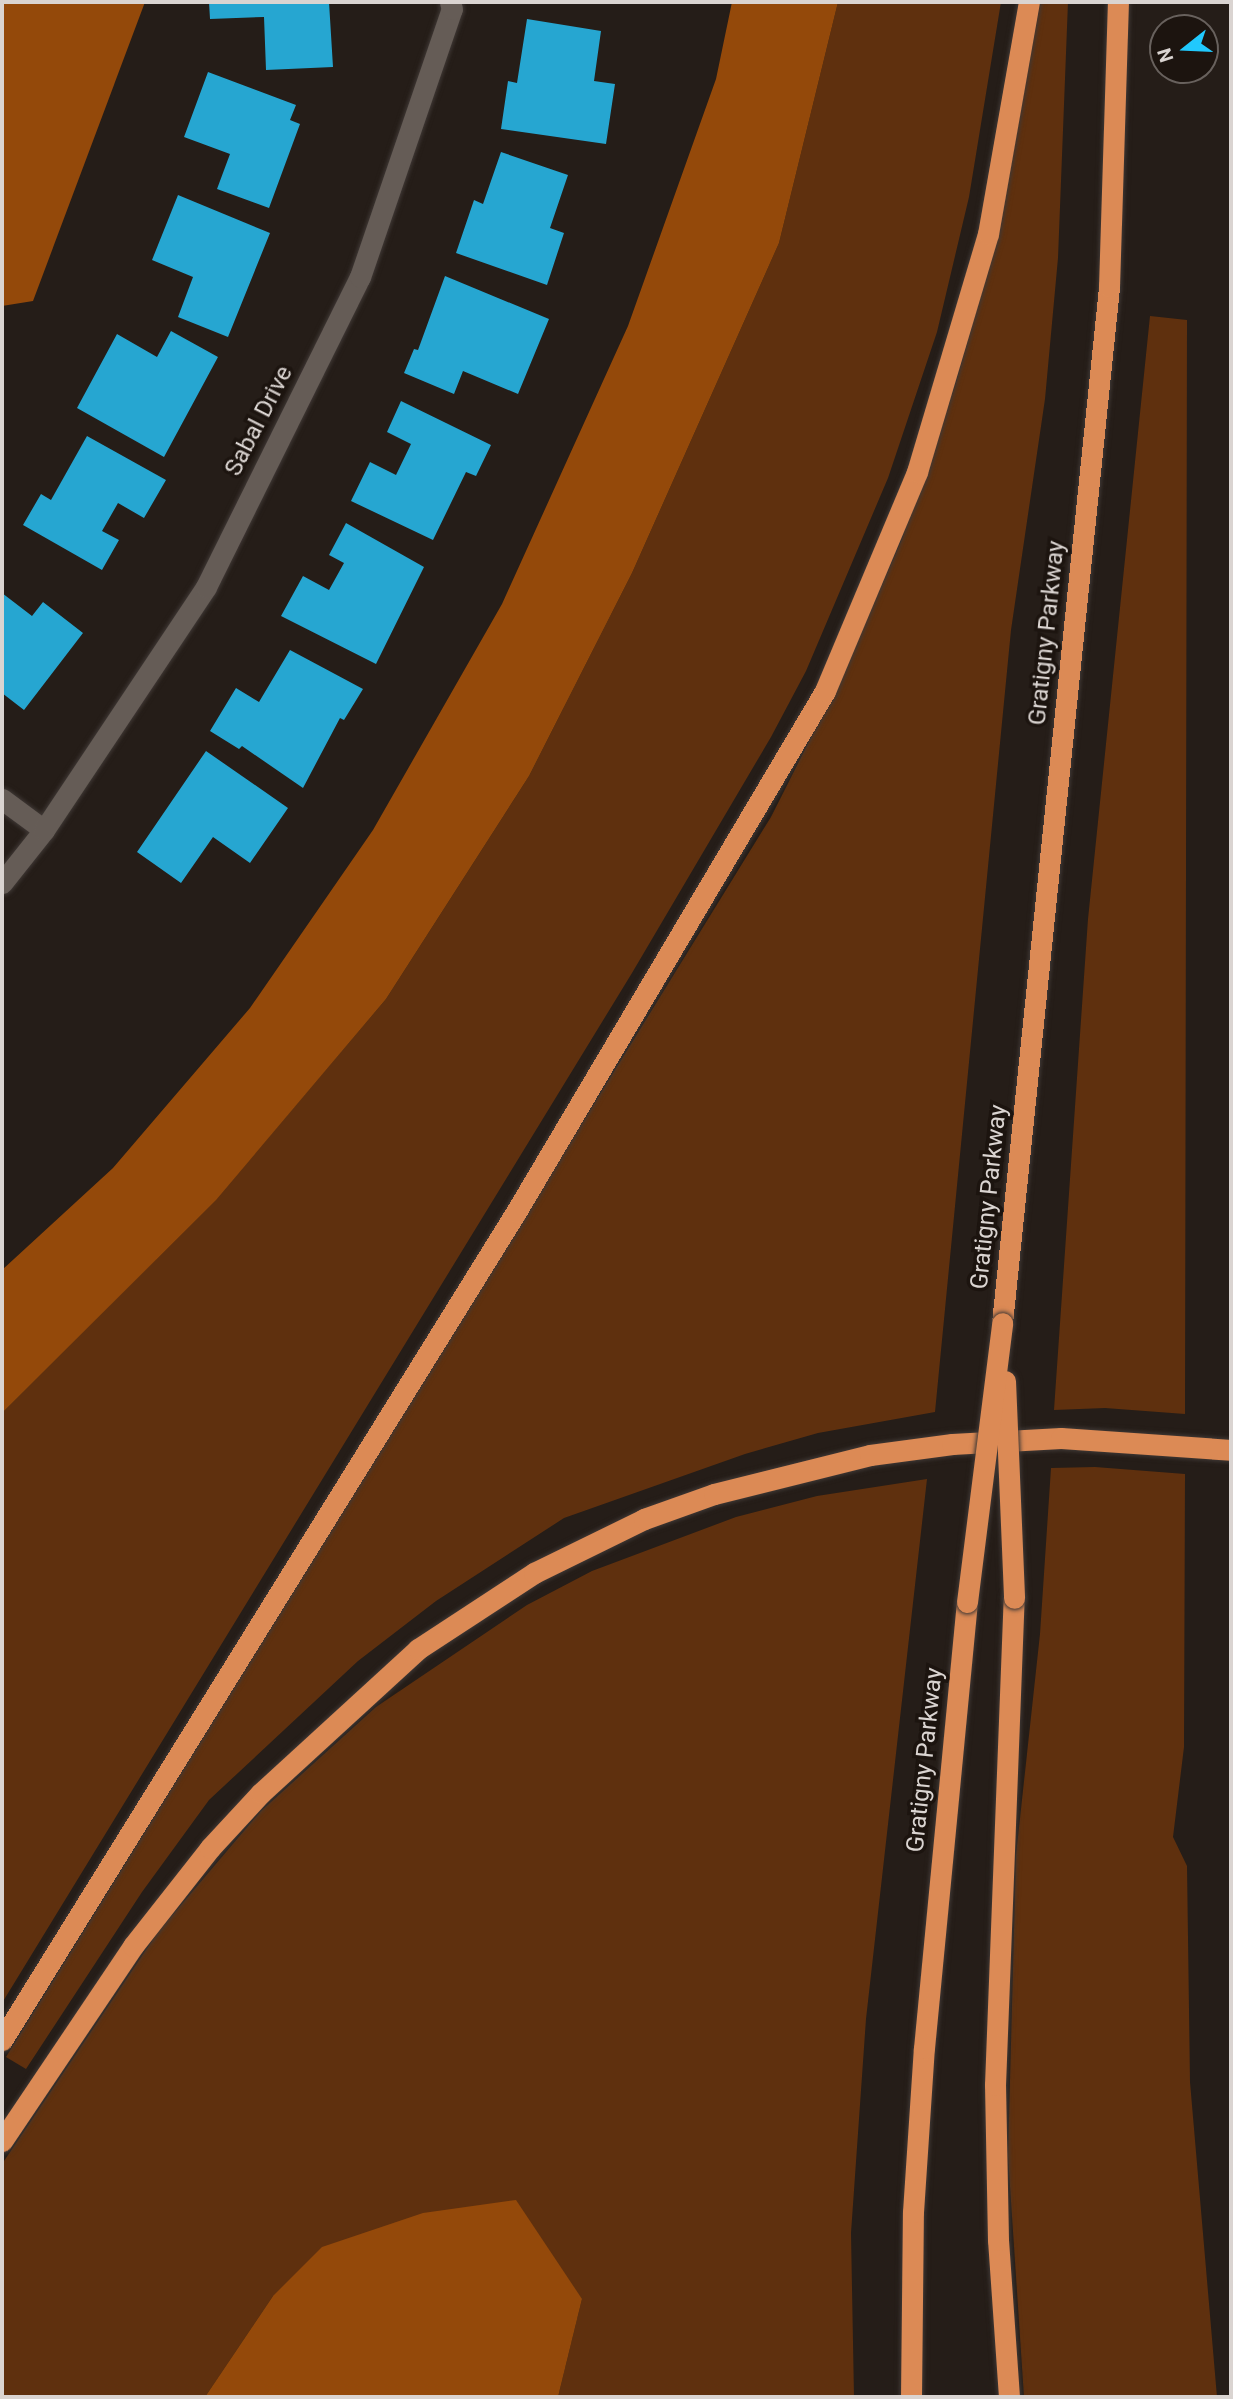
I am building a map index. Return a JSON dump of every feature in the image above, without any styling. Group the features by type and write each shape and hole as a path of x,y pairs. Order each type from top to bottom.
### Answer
{"highway":[{"path":"2,2040 516,1212 825,691 917,472 933,419 988,233 1029,2"},
{"name":"Gratigny Parkway","path":"911,2397 914,2212 924,2049 967,1602 1002,1323 1109,287 1118,2"},
{"path":"1002,1323 1014,1598 995,2085 998,2240 1009,2397"},
{"path":"2,2141 140,1936 210,1848 261,1793 418,1649 534,1573 633,1523 714,1494 870,1455 990,1441 1061,1438 1231,1450"}],"street":[{"name":"Sabal Drive","path":"2,883 44,830 206,587 360,277 452,9 450,2"},
{"path":"2,799 44,830"}],"shaded area":[{"path":"2,2 145,2 33,301 2,306"},
{"path":"732,2 838,2 779,243 632,573 529,776 386,999 216,1200 2,1413 2,1270 113,1168 250,1008 373,830 502,604 628,326 716,79"},
{"path":"838,2 1001,2 969,197 937,332 888,478 806,671 771,737 632,973 2,2003 2,1413 215,1200 386,999 529,776 632,573 779,243"},
{"path":"1040,2 1068,2 1058,258 1045,399 1011,630 935,1412 818,1433 745,1454 564,1518 436,1601 358,1661 209,1800 142,1892 26,2069 6,2057 771,817 845,670 902,539 955,386 993,253"},
{"path":"1150,316 1187,320 1185,1414 1105,1408 1054,1410 1088,919"},
{"path":"1095,1467 1185,1474 1184,1747 1173,1837 1187,1866 1190,2082 1217,2397 1024,2397 1008,2156 1016,1855 1040,1634 1051,1468"},
{"path":"927,1479 866,2019 851,2233 854,2397 558,2397 582,2299 273,2296 205,2397 2,2397 2,2164 158,1932 261,1811 376,1707 527,1605 592,1571 736,1517 817,1496"},
{"path":"516,2200 582,2299 558,2397 205,2397 273,2296 322,2247 423,2213"}],"building":[{"path":"209,2 329,2 333,67 266,70 264,17 210,19"},
{"path":"527,19 601,31 594,81 615,84 606,144 501,129 508,81 517,83"},
{"path":"208,72 296,105 290,120 300,124 269,208 217,189 230,154 184,137"},
{"path":"501,152 568,175 550,228 564,233 547,285 456,253 474,200 483,204"},
{"path":"178,195 270,233 228,337 178,317 193,277 152,260"},
{"path":"445,276 549,319 518,394 463,371 454,394 404,373 414,349 418,350"},
{"path":"171,331 218,357 164,457 77,408 117,334 157,357"},
{"path":"401,401 491,445 476,476 466,472 433,540 351,501 370,462 396,475 411,444 387,432"},
{"path":"87,436 166,480 144,518 118,503 102,531 119,540 102,570 23,525 41,494 51,500"},
{"path":"346,523 424,567 376,664 281,616 303,576 329,590 344,563 329,555"},
{"path":"2,593 32,616 43,602 83,633 24,710 2,693"},
{"path":"290,650 363,689 344,720 340,718 303,788 242,746 239,749 210,731 236,688 259,702"},
{"path":"206,751 288,808 250,863 213,837 181,883 137,852"}]}
